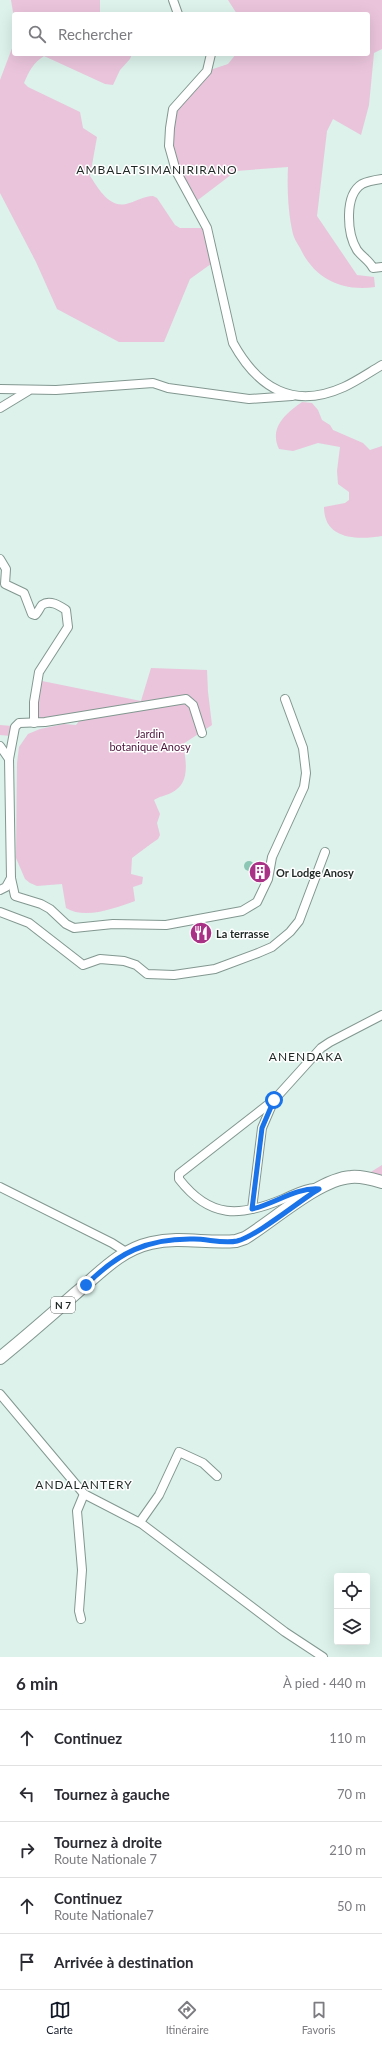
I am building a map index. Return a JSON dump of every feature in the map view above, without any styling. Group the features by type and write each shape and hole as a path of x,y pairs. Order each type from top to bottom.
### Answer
{"main road":[{"name":"N 7","path":"0,1358 86,1285 102,1269 126,1252 140,1246 168,1240 194,1239 227,1242 245,1238 319,1189 336,1180 352,1177 382,1182"}],"street":[{"path":"173,0 177,12"},
{"path":"211,56 207,71 173,109 169,146 176,170 207,228 233,343 246,363 266,384 295,396"},
{"path":"382,179 373,179 361,185 352,195 349,217 350,232 357,249 370,262 373,268 382,267"},
{"path":"0,389 56,390 153,383 168,388 249,399 320,395 346,386 382,365"},
{"path":"0,408 30,390"},
{"path":"0,559 6,569 5,584 24,593 32,614 35,615 41,605 47,603 58,604 66,610 68,627 39,672 34,702 34,723"},
{"path":"202,732 192,705 186,699 34,723 19,723 15,727 9,759 11,878 15,896 41,904 50,909 66,924 74,928 113,924 166,925 242,910 257,902 268,879 272,857 304,787 306,773 303,748 284,699"},
{"path":"0,746 9,759"},
{"path":"0,912 29,923 83,965 100,959 124,961 136,965 147,974 174,975 215,969 272,947 290,932 299,921 325,852"},
{"path":"0,890 6,887 11,878"},
{"path":"319,1189 306,1189 268,1205 235,1212 210,1207 184,1186 179,1179 179,1174 274,1100 321,1048 382,1015"},
{"path":"252,1209 262,1128 274,1100"},
{"path":"0,1187 112,1243 126,1252"},
{"path":"0,1394 84,1494 140,1522 285,1632 323,1657"},
{"path":"140,1522 159,1495 179,1452 203,1463 217,1476"},
{"path":"81,1619 79,1611 82,1570 77,1511 84,1494"}],"green space":[{"path":"11,0 100,0 100,12 13,12"},
{"path":"228,0 382,0 382,49 374,53 369,105 361,135 333,119 327,131 317,216 357,275 374,277 375,287 351,287 330,281 321,275 306,258 294,237 291,226 288,200 288,167 236,171 194,203 176,171 170,128 173,109 207,71 228,64 234,56 370,56 370,12 236,12"},
{"path":"12,48 12,56 44,56 37,61 24,83 28,87 80,112 83,128 97,137 90,176 100,191 109,200 120,204 126,204 153,196 157,198 175,225 180,228 207,228 215,261 190,279 164,342 119,342 57,309 36,262 0,193 0,80"},
{"path":"44,56 131,56 120,70 113,85 105,84"},
{"path":"302,402 312,403 318,410 322,420 330,425 333,430 363,443 370,450 382,446 382,536 363,538 344,535 336,532 330,526 326,518 324,507 345,503 349,500 349,492 338,484 337,471 340,447 318,443 293,451 279,449 276,441 277,428 280,422 290,411"},
{"name":"Jardin botanique Anosy","path":"151,668 207,670 212,725 183,744 186,772 182,784 171,793 154,800 160,814 157,823 160,835 158,839 132,858 131,874 143,877 142,884 133,887 135,901 100,912 82,913 74,911 66,908 62,884 37,886 30,883 25,879 16,858 17,763 19,747 28,734 40,729 64,724 76,725 84,715 35,720 39,683 42,681 141,701"},
{"path":"0,725 12,726 11,736 0,735"},
{"path":"382,1165 382,1179 366,1175"}],"shaded area":[{"path":"249,861 254,866 249,871 244,866"}],"place":[{"name":"Or Lodge Anosy","path":"260,872"},
{"name":"La terrasse","path":"201,933"}],"district":[{"name":"AMBALATSIMANIRIRANO","path":"157,169"},
{"name":"ANENDAKA","path":"306,1056"},
{"name":"ANDALANTERY","path":"84,1484"}],"route":[{"path":"86,1285 102,1269 126,1252 140,1246 168,1240 194,1239 227,1242 245,1238 319,1189 306,1189 268,1205 252,1209 262,1128 274,1100"}]}
